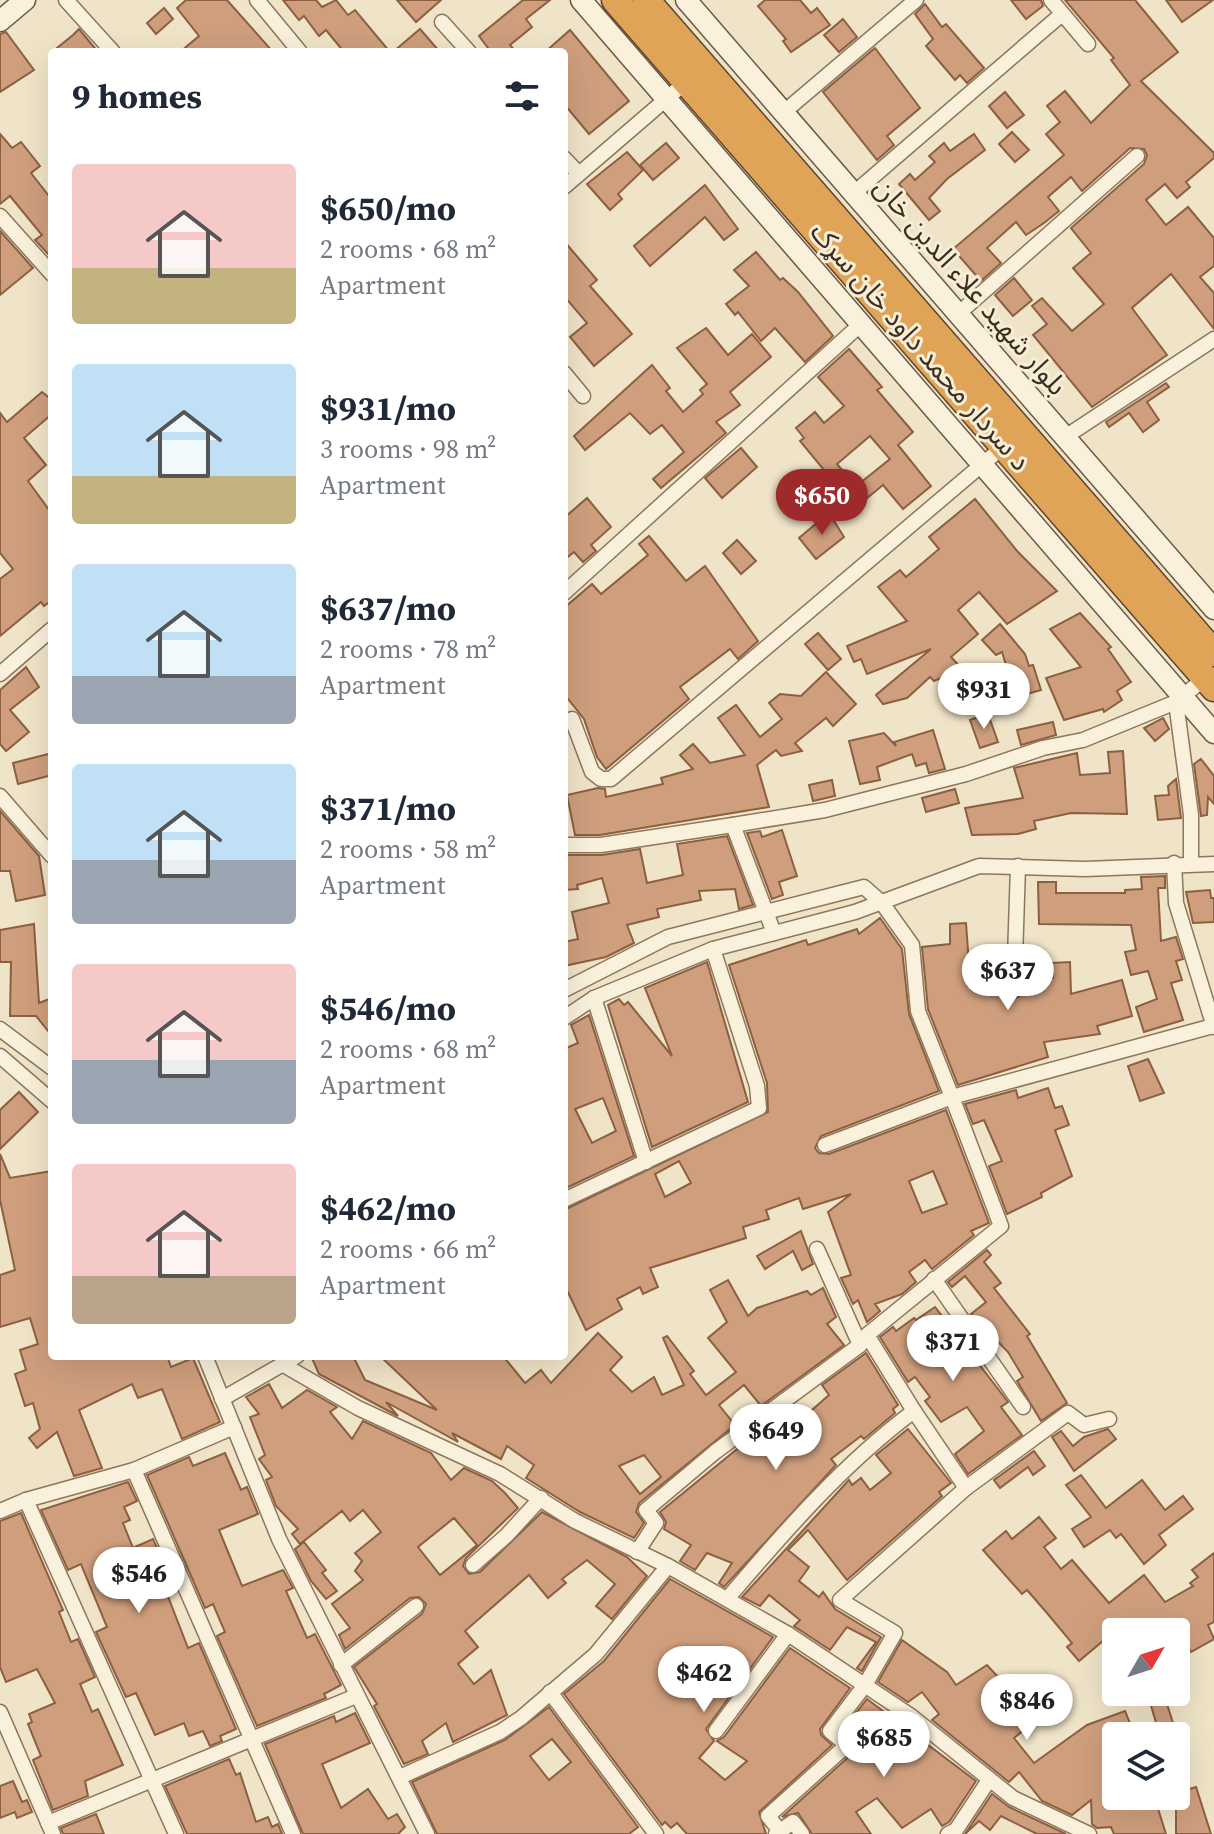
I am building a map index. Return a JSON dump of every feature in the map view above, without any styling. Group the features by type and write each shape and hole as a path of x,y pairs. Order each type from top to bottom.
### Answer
{"highway":[{"name":"د سردار محمد داود خان سړک","path":"615,0 676,90 1211,673"},
{"name":"د سردار محمد داود خان سړک","path":"646,0 1211,673"}],"street":[{"path":"0,21 25,0"},
{"path":"66,0 109,48"},
{"path":"257,0 297,48"},
{"name":"د سردار محمد داود خان سړک","path":"581,0 676,90 861,324 1179,699 1214,733"},
{"name":"بلوار شهید علاء الدین خان","path":"686,0 1214,609"},
{"path":"784,112 916,0"},
{"path":"1051,0 1088,44"},
{"path":"854,193 1062,14"},
{"path":"442,22 465,48"},
{"path":"568,184 676,90"},
{"path":"958,314 1137,156"},
{"path":"568,162 579,174"},
{"path":"0,216 48,270"},
{"path":"568,589 861,324"},
{"path":"1065,437 1214,339"},
{"path":"568,378 583,396"},
{"path":"572,719 592,772 601,779 611,779 1004,446"},
{"path":"0,674 48,632"},
{"path":"568,845 601,845 825,810 966,774 1043,748 1083,740 1179,699 1211,673"},
{"path":"1179,699 1190,802 1191,863"},
{"path":"0,796 48,851"},
{"path":"733,825 774,933"},
{"path":"825,1145 952,1097 1214,1026 1176,903 1174,863"},
{"path":"568,1015 594,998 713,949 882,903 979,866 1085,869 1174,863 1214,864"},
{"path":"1014,989 1018,866"},
{"path":"568,988 668,937 864,887 882,903 912,945 918,1011 1001,1226 864,1340 715,1452 646,1510 656,1523 637,1552"},
{"path":"568,1198 759,1108 757,1086 713,949"},
{"path":"594,998 646,1162"},
{"path":"0,1029 48,1065"},
{"path":"0,1056 48,1098"},
{"path":"817,1249 864,1340 966,1488"},
{"path":"934,1279 1023,1407"},
{"path":"207,1360 279,1539 427,1834"},
{"path":"222,1399 290,1360"},
{"path":"282,1364 358,1408 500,1474 575,1521 668,1566 788,1634 947,1743 1013,1798 1068,1830 1089,1834"},
{"path":"727,1599 780,1537 875,1441 914,1411"},
{"path":"802,1834 793,1822 778,1833 768,1816 847,1745 830,1731 865,1685 895,1633 840,1600 966,1488 1068,1413 1084,1425 1109,1419"},
{"path":"0,1511 26,1500 134,1470 234,1427"},
{"path":"134,1470 293,1834"},
{"path":"473,1565 507,1535 541,1498"},
{"path":"26,1500 176,1834"},
{"path":"400,1777 500,1732 596,1654 668,1566"},
{"path":"341,1665 416,1606"},
{"path":"716,1731 788,1634"},
{"path":"550,1692 656,1834"},
{"path":"0,1712 50,1828 151,1778 356,1696"},
{"path":"948,1834 956,1830 989,1780"}],"building":[{"path":"186,0 227,0 269,48 185,48 199,36 177,8"},
{"path":"283,0 316,0 322,7 336,0 348,15 355,10 387,48 341,48 326,30 319,36 304,16 299,20"},
{"path":"397,0 441,0 416,22"},
{"path":"523,0 550,0 526,19 532,27 510,45 513,48 488,48 479,36"},
{"path":"765,0 800,0 811,13 817,8 830,25 791,52 783,41 786,39 758,6"},
{"path":"1011,0 1041,0 1043,6 1026,19"},
{"path":"1065,0 1135,0 1178,52 1141,81 1214,153 1214,158 1186,182 1190,187 1177,198 1165,184 1146,200 1166,225 1188,207 1214,238 1214,266 1200,277 1214,293 1214,329 1171,274 1132,308 1167,355 1092,407 1033,335 1047,324 1032,306 1042,298 1072,331 1104,304 1073,268 1091,253 1071,228 1144,164 1147,155 1144,149 1130,148 1082,191 1071,177 1048,197 1059,211 1026,235 1016,222 987,248 1001,263 981,281 953,249 1064,155 1046,134 1060,122 1047,106 1065,91 1091,123 1130,85 1111,60 1114,58"},
{"path":"1166,0 1213,0 1182,22"},
{"path":"925,4 942,27 946,24 984,68 967,83 960,75 955,80 926,46 933,39 915,14"},
{"path":"164,8 173,19 156,34 147,23"},
{"path":"843,19 857,37 839,52 824,35"},
{"path":"79,29 95,48 57,48"},
{"path":"420,29 437,48 398,48"},
{"path":"570,30 629,101 589,134 568,109 568,48 550,48"},
{"path":"6,32 34,70 0,92 0,34"},
{"path":"875,48 920,108 887,136 894,145 877,160 823,92"},
{"path":"1005,92 1024,115 1007,128 989,106"},
{"path":"1012,132 1029,150 1015,162 999,144"},
{"path":"0,134 12,148 21,142 40,166 31,173 48,195 48,254 35,240 42,235 10,196 0,204"},
{"path":"974,134 985,150 947,179 929,198 940,211 929,220 899,184 910,174 915,180 935,162 929,156 944,143 950,151"},
{"path":"666,143 679,158 653,180 640,165"},
{"path":"627,152 643,170 618,194 622,199 610,210 587,184"},
{"path":"705,185 738,229 724,240 705,217 650,266 634,246"},
{"path":"0,231 33,268 0,295"},
{"path":"568,246 597,280 590,286 632,334 594,366 570,337 587,323 568,301"},
{"path":"756,252 780,280 783,278 798,292 833,336 805,362 775,328 761,341 738,312 735,315 726,304 749,286 734,270"},
{"path":"1014,278 1032,300 1013,316 995,295"},
{"path":"706,328 728,355 752,334 771,357 730,392 740,405 716,422 726,433 661,488 653,479 684,452 662,425 650,434 630,413 585,450 574,436 652,365 670,388 666,391 683,412 703,394 700,390 707,384 677,348"},
{"path":"849,349 882,387 877,390 913,432 898,445 931,486 903,509 883,485 866,499 855,487 890,459 870,436 837,464 854,484 843,493 800,441 804,438 796,428 815,412 824,423 844,406 818,377"},
{"path":"1166,383 1169,387 1147,402 1159,420 1143,432 1129,413 1109,427 1106,422"},
{"path":"42,392 48,397 48,417 24,438 46,465 28,481 48,508 48,603 44,606 41,602 0,636 0,579 13,569 0,553 0,413 7,422"},
{"path":"741,448 757,467 722,498 705,478"},
{"path":"587,498 611,527 591,545 596,551 583,562 574,552 568,557 568,515"},
{"path":"975,499 1018,552 1057,591 1007,624 979,592 958,610 978,634 951,657 962,669 934,681 930,677 907,698 883,704 876,695 931,649 867,674 861,659 854,662 847,646 907,621 878,587 900,570 906,577 939,549 929,537"},
{"path":"829,513 844,537 816,559 799,538"},
{"path":"649,536 686,581 705,566 758,641 738,659 730,649 680,687 689,699 606,769 597,757 584,719 568,699 568,605 592,584 601,594 648,555 639,544"},
{"path":"737,540 756,561 741,574 723,553"},
{"path":"1080,613 1111,647 1108,649 1131,682 1117,691 1122,700 1104,712 1103,709 1064,720 1046,678 1081,667 1050,629"},
{"path":"1000,624 1025,654 1029,666 1033,665 1041,690 1016,697 1002,652 996,655 982,640"},
{"path":"818,633 841,659 828,670 805,644"},
{"path":"26,667 39,687 10,710 29,732 6,751 0,744 0,690"},
{"path":"826,672 856,704 833,726 826,718 795,743 802,751 781,756 776,750 757,765 769,807 600,835 575,835 568,795 598,788 605,789 606,797 663,784 661,778 693,769 680,755 693,744 710,763 745,755 718,718 736,705 760,737 782,719 769,703 780,694 801,696"},
{"path":"988,714 998,742 980,748 970,720"},
{"path":"1163,718 1169,729 1155,741 1144,728"},
{"path":"1053,722 1056,735 1021,745 1017,730"},
{"path":"933,730 945,769 929,773 926,763 916,766 912,754 877,767 880,780 860,784 849,741 884,733 896,746 894,742"},
{"path":"1123,751 1127,814 1071,813 1034,821 1036,829 1018,834 972,835 965,808 1023,798 1014,768 1077,753 1080,775 1110,773 1108,752"},
{"path":"48,754 48,776 18,784 13,763"},
{"path":"1201,759 1214,776 1214,804 1208,797 1207,815 1201,816 1194,764"},
{"path":"1176,779 1181,818 1158,820 1155,796 1169,795 1168,786"},
{"path":"832,780 835,796 813,801 809,785"},
{"path":"955,789 959,803 926,812 922,798"},
{"path":"0,811 39,856 45,895 16,901 10,871 0,871"},
{"path":"782,830 797,876 779,882 783,895 772,899 747,833 760,831 762,837"},
{"path":"727,836 753,905 739,909 735,889 699,891 701,900 657,909 659,917 627,925 634,943 606,957 568,965 568,941 578,939 572,912 609,903 602,878 577,885 578,889 568,890 568,855 602,855 640,849 647,883 683,875 677,844"},
{"path":"1165,876 1165,888 1158,888 1161,941 1176,937 1183,959 1176,961 1182,980 1171,983 1183,1020 1144,1032 1136,1007 1157,999 1148,971 1131,975 1125,952 1136,950 1131,925 1039,924 1038,882 1056,882 1056,893 1125,893 1125,890 1142,889 1141,877"},
{"path":"1210,890 1211,898 1214,898 1214,922 1193,923 1186,892"},
{"path":"880,918 902,949 909,1014 939,1091 821,1136 815,1148 819,1153 829,1154 946,1110 989,1223 971,1231 974,1235 932,1269 925,1260 909,1272 916,1282 902,1294 875,1304 880,1311 867,1322 858,1300 853,1304 841,1278 851,1275 828,1212 851,1194 803,1209 799,1198 766,1210 769,1219 743,1227 746,1238 650,1268 658,1287 643,1294 640,1287 617,1299 622,1309 586,1330 568,1292 568,1208 768,1112 767,1083 729,965 806,940 808,945 857,929 859,934","holes":["679,1161 691,1183 665,1197 655,1174","933,1171 947,1204 922,1213 909,1181"]},
{"path":"966,923 970,979 1004,980 1005,993 1014,999 1023,994 1024,978 1053,978 1052,963 1070,962 1071,994 1122,980 1132,1016 1097,1026 1100,1034 1044,1042 1048,1057 958,1085 928,1009 922,947 950,944 950,924"},
{"path":"34,924 39,1003 48,1000 48,1031 36,1016 10,1016 11,962 0,962 0,930"},
{"path":"707,962 748,1102 652,1147 608,1005 619,999 624,1005 628,1002 672,1056 645,988"},
{"path":"589,1015 634,1156 568,1187 568,1047 578,1043 571,1025","holes":["603,1098 616,1131 592,1143 575,1109"]},
{"path":"1148,1059 1164,1093 1140,1101 1128,1066"},
{"path":"1048,1088 1055,1108 1062,1106 1069,1125 1055,1130 1072,1176 1041,1193 1042,1197 1007,1214 989,1166 1002,1161 984,1120 973,1124 965,1104 1016,1090 1018,1098"},
{"path":"19,1092 38,1112 0,1149 0,1110"},
{"path":"0,1154 10,1178 48,1172 48,1360 168,1360 171,1367 194,1360 220,1422 182,1439 162,1389 138,1398 132,1384 79,1410 102,1468 74,1476 57,1432 37,1448 29,1438 40,1429 33,1403 25,1406 15,1374 26,1370 20,1350 38,1344 30,1318 0,1327 0,1275 15,1270 0,1200"},
{"path":"801,1231 813,1264 802,1270 793,1251 765,1269 757,1256"},
{"path":"987,1250 991,1255 984,1262 1001,1283 994,1288 1030,1334 1027,1336 1067,1403 1041,1421 1017,1381 1023,1377 1008,1352 971,1314 986,1302 965,1276 952,1287 948,1282"},
{"path":"728,1280 748,1316 757,1308 807,1291 811,1295 823,1288 836,1317 827,1324 844,1345 761,1406 744,1385 719,1405 735,1425 639,1503 636,1512 644,1523 634,1538 580,1512 526,1478 534,1465 507,1446 501,1459 452,1433 458,1442 386,1402 398,1416 319,1374 313,1360 355,1360 365,1380 437,1410 384,1360 506,1360 525,1383 541,1370 551,1383 598,1333 622,1357 610,1370 632,1392 654,1377 662,1395 684,1385 663,1338 667,1336 694,1371 690,1374 706,1395 736,1372 708,1338 727,1322 710,1290","holes":["644,1455 661,1477 640,1494 619,1466"]},
{"path":"935,1307 1008,1402 1001,1407 1022,1435 968,1474 955,1454 984,1431 967,1407 941,1422 925,1401 930,1397 915,1377 908,1382 880,1337 893,1327 896,1331"},
{"path":"866,1353 898,1405 893,1409 895,1413 864,1439 861,1436 831,1459 836,1465 724,1587 719,1583 732,1563 707,1553 695,1570 680,1561 691,1545 664,1529 666,1522 660,1512 747,1441 751,1447 774,1428 781,1437 829,1395 822,1385"},
{"path":"269,1384 282,1408 307,1390 337,1407 330,1412 352,1439 363,1421 431,1453 451,1480 464,1468 492,1481 518,1508 466,1558 463,1566 469,1574 480,1572 542,1512 627,1557 647,1576 612,1619 596,1606 615,1584 587,1560 562,1579 566,1583 548,1598 529,1575 465,1631 478,1647 458,1664 474,1684 491,1670 507,1715 453,1742 446,1723 422,1741 428,1754 404,1764 374,1706 377,1704 354,1667 422,1614 426,1604 419,1597 410,1598 345,1649 339,1635 350,1628 332,1604 363,1580 355,1571 362,1561 355,1553 381,1532 363,1510 350,1521 342,1511 300,1544 292,1534 298,1529 276,1506 266,1480 272,1477 259,1459 265,1455 250,1417 259,1414 246,1397","holes":["454,1518 477,1545 440,1575 418,1547"]},
{"path":"908,1429 951,1483 939,1492 942,1496 847,1580 808,1530 788,1550 809,1567 799,1581 819,1597 823,1592 835,1609 881,1637 862,1671 857,1668 876,1642 847,1627 830,1650 794,1626 800,1620 769,1595 760,1606 742,1597 849,1480 852,1485 861,1478 870,1490 891,1473 876,1455"},
{"path":"1108,1429 1116,1439 1074,1471 1052,1437 1061,1431 1073,1446 1084,1437"},
{"path":"1034,1451 1045,1466 1033,1475 1028,1467 1000,1488 994,1480"},
{"path":"225,1453 241,1490 247,1487 258,1514 219,1530 242,1586 283,1570 293,1588 286,1591 307,1638 315,1634 341,1685 324,1694 326,1698 257,1726 217,1636 225,1632 213,1604 205,1608 147,1475 189,1457 193,1466"},
{"path":"1081,1475 1106,1508 1142,1480 1165,1510 1183,1496 1193,1509 1159,1535 1166,1545 1144,1564 1121,1534 1116,1538 1110,1530 1084,1547 1072,1529 1091,1517 1066,1485"},
{"path":"128,1482 137,1501 124,1507 130,1520 123,1523 133,1548 153,1539 170,1577 162,1581 188,1648 199,1643 236,1729 220,1736 222,1741 210,1746 203,1731 189,1736 184,1723 155,1735 136,1693 126,1697 96,1632 107,1627 81,1564 68,1570 41,1510"},
{"path":"21,1513 63,1610 59,1612 71,1642 78,1639 95,1677 80,1684 92,1712 98,1709 123,1765 85,1781 88,1796 53,1810 33,1760 41,1756 28,1724 32,1722 29,1714 55,1703 37,1669 6,1682 0,1667 0,1521"},
{"path":"1039,1517 1056,1538 1044,1547 1061,1569 1072,1560 1109,1603 1144,1575 1165,1602 1193,1586 1190,1583 1198,1577 1192,1570 1214,1553 1214,1622 1208,1625 1214,1639 1191,1652 1190,1618 1102,1618 1102,1642 1079,1661 1067,1647 1072,1643 1047,1613 1027,1590 1022,1594 983,1550 1006,1531 1012,1539"},
{"path":"304,1542 326,1570 322,1573 337,1591 326,1599 311,1581 295,1549"},
{"path":"670,1579 773,1637 706,1729 714,1741 699,1758 725,1780 747,1761 717,1741 724,1737 790,1648 850,1688 820,1729 821,1735 832,1745 759,1812 766,1834 687,1834 677,1823 671,1828 665,1822 662,1825 564,1694 604,1661","holes":["678,1656 704,1675 688,1696 663,1676"]},
{"path":"902,1640 947,1672 956,1685 987,1665 1012,1692 1021,1685 1043,1714 1014,1738 1034,1763 1087,1725 1125,1711 1129,1722 1102,1722 1102,1810 1158,1810 1166,1834 1114,1834 1111,1827 1097,1828 1092,1824 1091,1800 1072,1815 1042,1801 1019,1772 1009,1782 932,1720 939,1714 922,1692 908,1702 878,1682"},
{"path":"867,1699 976,1781 949,1822 942,1826 931,1809 902,1828 877,1798 856,1812 871,1834 812,1834 798,1813 782,1817 854,1752 856,1741 844,1729"},
{"path":"1151,1706 1168,1706 1173,1722 1156,1722"},
{"path":"549,1707 638,1827 629,1834 437,1834 412,1782 505,1740","holes":["552,1739 571,1762 549,1780 530,1756"]},
{"path":"355,1713 370,1743 322,1764 341,1808 368,1789 388,1819 397,1814 405,1827 398,1834 303,1834 265,1744 334,1716 336,1722"},
{"path":"229,1759 236,1775 240,1773 256,1822 268,1817 272,1827 278,1824 282,1834 187,1834 165,1786"},
{"path":"13,1781 22,1802 27,1800 32,1812 17,1818 15,1812 0,1818 0,1786"},
{"path":"1196,1787 1211,1834 1176,1834 1176,1810 1190,1810 1190,1789"},
{"path":"992,1794 1009,1807 1066,1834 1037,1834 1001,1816 990,1830 979,1821 965,1834"},
{"path":"96,1814 104,1834 63,1834 61,1828"}]}
